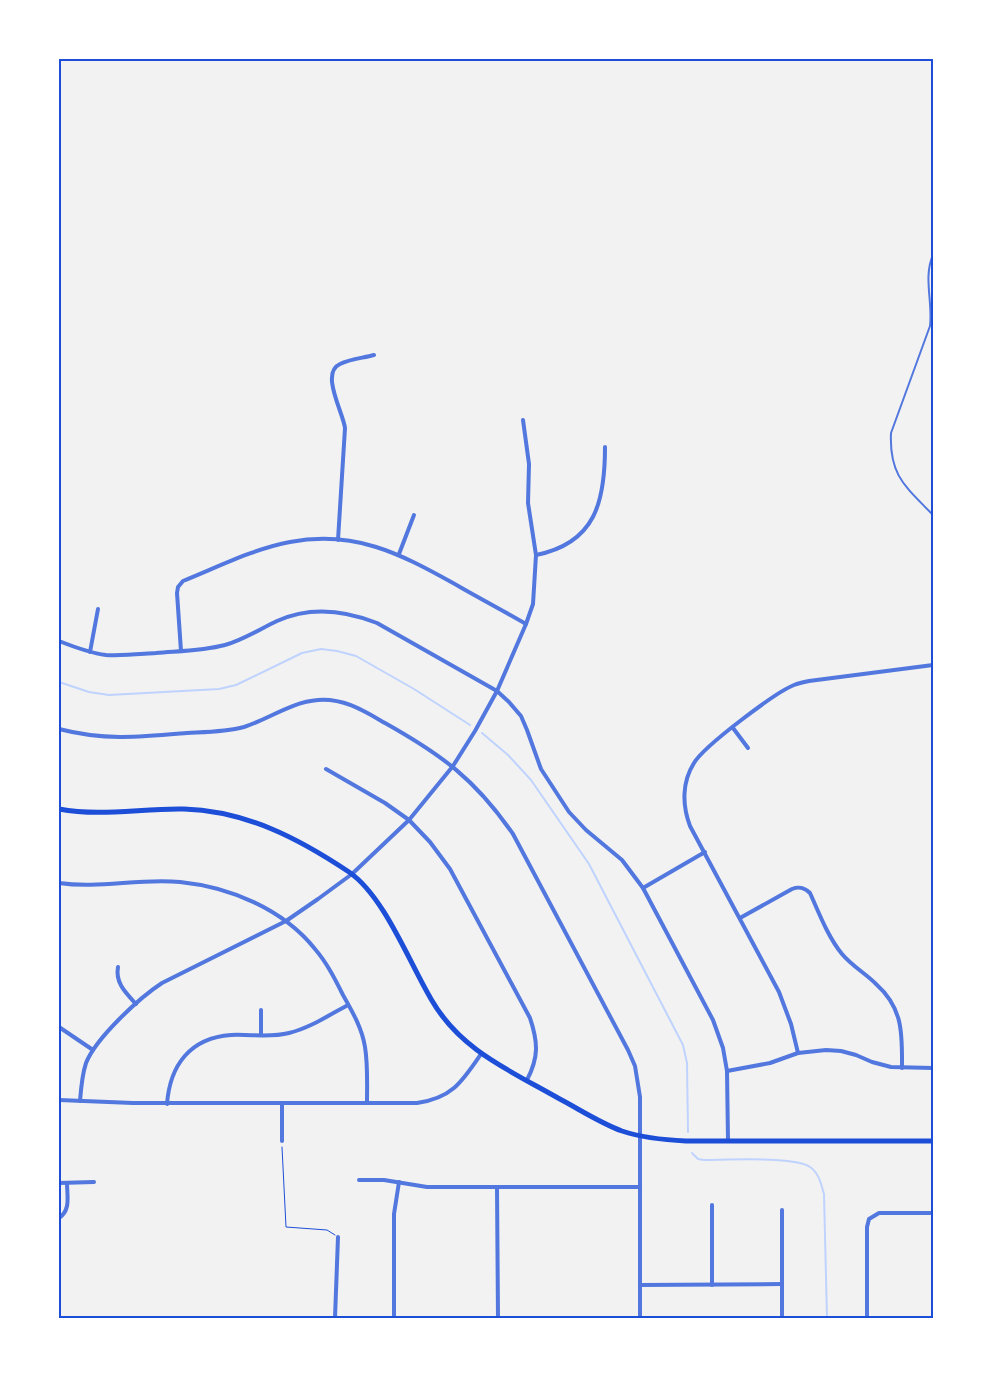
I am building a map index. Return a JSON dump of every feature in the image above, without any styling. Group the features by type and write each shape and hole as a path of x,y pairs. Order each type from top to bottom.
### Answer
{"main road":[{"path":"59,809 90,813 184,809 230,816 258,823 282,833 352,874 382,910 441,1015 459,1036 481,1054 605,1124 640,1136 677,1141 933,1141"}],"street":[{"path":"338,540 345,428 344,419 332,384 332,374 334,368 340,363 374,355"},
{"path":"80,1101 83,1072 93,1050 106,1034 149,991 286,920 352,874 409,820 453,766 475,731 497,690 533,604 536,556 528,504 529,464 523,420"},
{"path":"536,556 567,545 582,533 592,520 600,496 605,447"},
{"path":"399,554 414,515"},
{"path":"181,651 176,593 183,581 275,546 305,540 338,540 367,544 399,554 526,624"},
{"path":"90,652 98,609"},
{"path":"59,641 90,652 122,655 207,649 226,644 296,614 318,611 339,612 377,623 497,690 521,716 541,768 569,812 586,830 622,860 643,888 713,1020 723,1048 727,1071 728,1141"},
{"path":"798,1053 784,1004 690,826 685,813 685,787 700,754 783,691 794,685 809,681 933,665"},
{"path":"59,729 79,734 116,738 229,730 255,723 303,702 319,700 336,701 350,704 422,744 453,766 484,796 513,834 635,1066 639,1083 640,1318"},
{"path":"733,728 748,748"},
{"path":"326,769 409,820 430,842 450,869 530,1018 536,1037 536,1049 534,1064 527,1080"},
{"path":"643,888 705,852"},
{"path":"59,883 90,886 160,882 197,884 244,898 286,920 316,950 329,969 359,1026 365,1046 367,1062 367,1104"},
{"path":"740,918 792,889 802,888 810,893 841,953 877,985 889,999 897,1014 902,1033 902,1068"},
{"path":"118,967 116,975 118,981 136,1004"},
{"path":"167,1104 168,1088 173,1072 183,1058 195,1047 222,1036 288,1033 302,1029 348,1005"},
{"path":"261,1010 261,1035"},
{"path":"59,1028 93,1050"},
{"path":"727,1071 770,1063 798,1053 826,1050 856,1055 880,1065 902,1068 933,1068"},
{"path":"59,1100 167,1104 417,1103 440,1098 460,1084 481,1054"},
{"path":"282,1104 282,1141"},
{"path":"359,1180 399,1182 427,1187 640,1188"},
{"path":"59,1183 94,1182"},
{"path":"394,1318 394,1214 399,1182"},
{"path":"59,1218 68,1206 67,1183"},
{"path":"497,1188 498,1318"},
{"path":"712,1205 712,1285"},
{"path":"782,1210 782,1318"},
{"path":"867,1318 867,1227 870,1219 879,1213 933,1213"},
{"path":"335,1318 338,1236"},
{"path":"640,1285 782,1284"}],"lane":[{"path":"933,255 928,271 932,311 930,326 891,433 890,446 896,473 904,485 933,515"}],"path":[{"path":"282,1141 286,1228 327,1230 338,1236"}],"waterway":[{"path":"59,682 89,692 109,695 219,689 236,685 302,653 321,649 356,656 414,689 470,725"},
{"path":"482,733 508,755 531,780 589,864 683,1045 687,1063 688,1132"},
{"path":"692,1153 698,1159 704,1160 760,1159 790,1161 810,1167 816,1172 824,1194 827,1318"}]}
